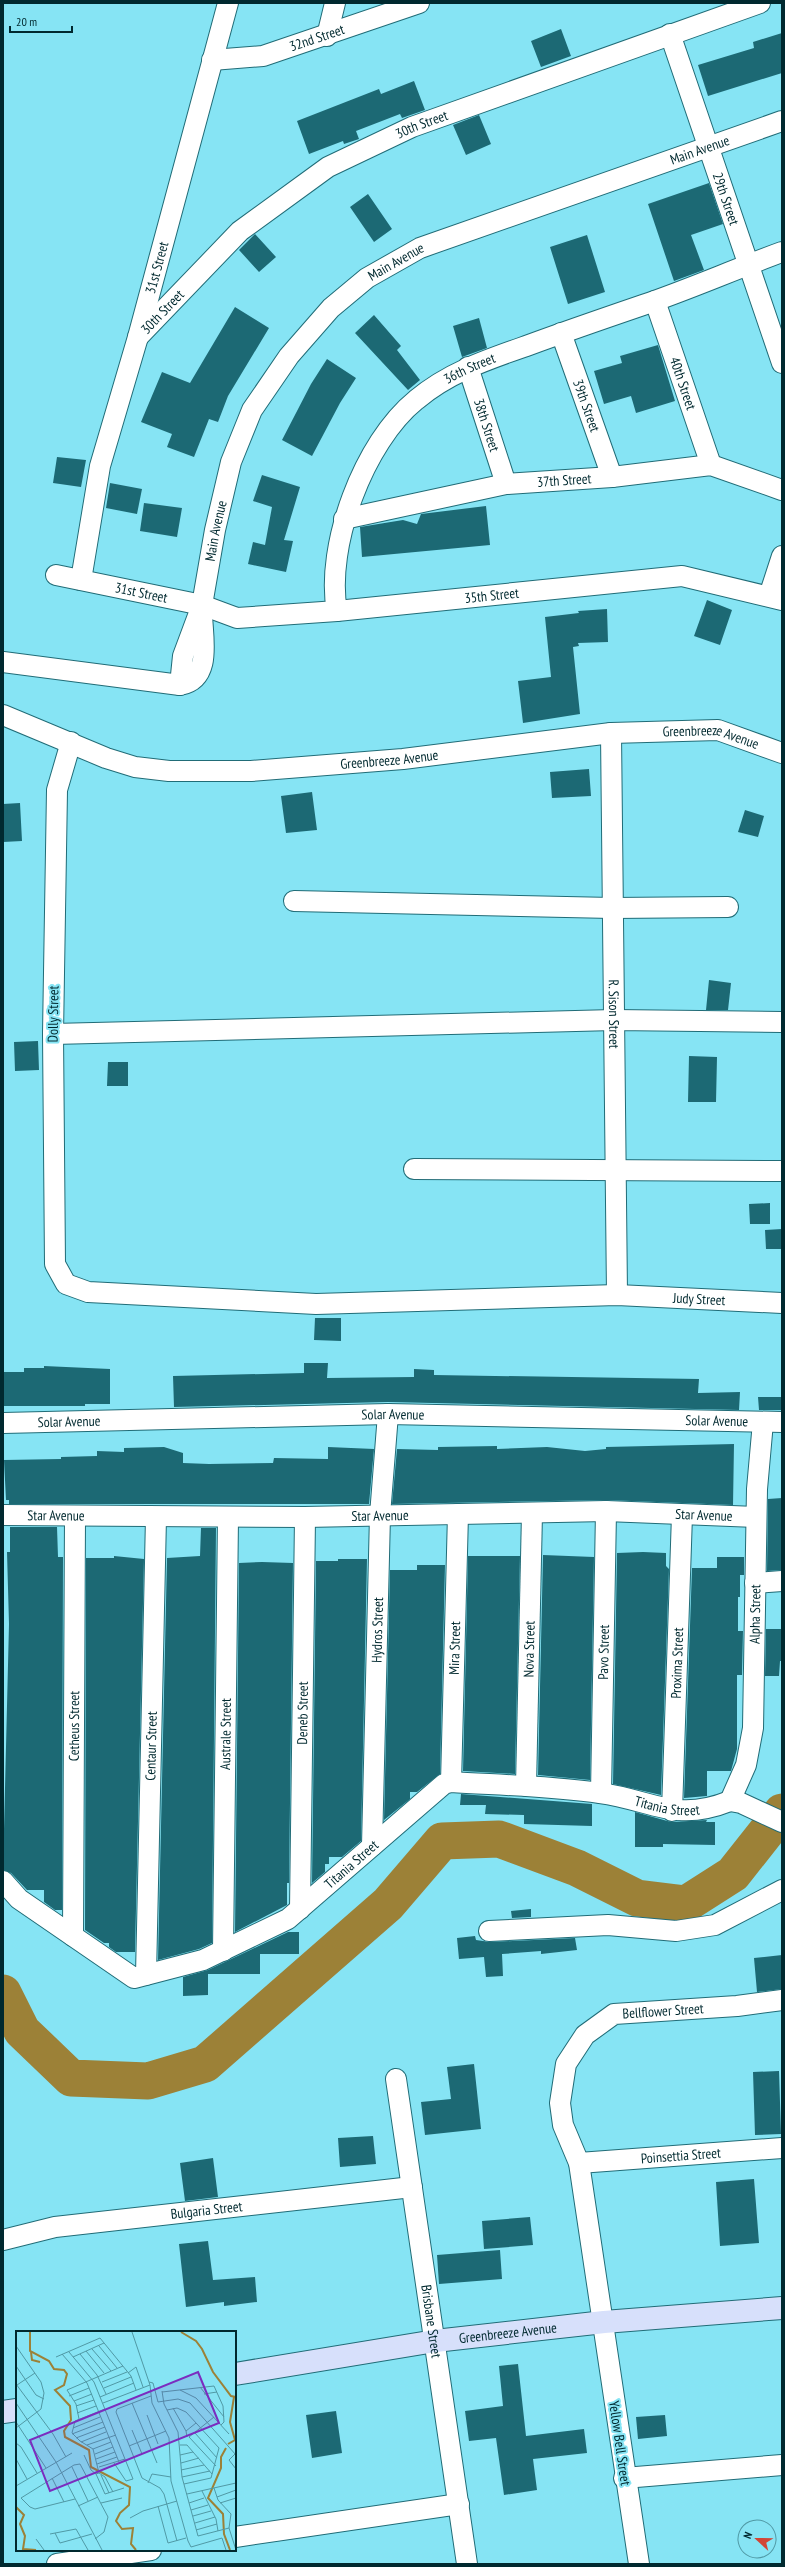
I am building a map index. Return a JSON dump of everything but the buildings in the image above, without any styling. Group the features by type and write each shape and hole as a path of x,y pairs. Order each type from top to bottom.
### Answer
{"street":[{"name":"31st Street","path":"81,580 100,466 138,337 228,3"},
{"path":"327,36 335,3"},
{"name":"32nd Street","path":"212,60 263,56 327,36 419,3"},
{"name":"30th Street","path":"138,337 240,231 328,167 412,127 760,3"},
{"name":"29th Street","path":"670,34 782,363"},
{"name":"Main Avenue","path":"3,662 180,685 183,656 202,605 215,530 231,462 252,410 289,356 331,308 367,278 420,248 782,121"},
{"name":"36th Street","path":"337,611 333,590 344,519 362,474 384,433 416,400 468,367 655,301 782,252"},
{"name":"40th Street","path":"655,301 711,465"},
{"name":"39th Street","path":"561,333 612,478"},
{"name":"38th Street","path":"468,367 506,484"},
{"name":"37th Street","path":"344,519 506,484 612,478 711,465 782,490"},
{"path":"776,598 782,556"},
{"name":"31st Street","path":"56,575 202,605"},
{"name":"35th Street","path":"202,605 237,618 337,611 682,576 776,598"},
{"name":"Greenbreeze Avenue","path":"3,715 71,742 106,758 134,767 169,771 251,771 403,759 611,733 718,730 782,753"},
{"name":"R. Sison Street","path":"611,733 612,908 617,1170 617,1295"},
{"name":"Dolly Street","path":"66,1284 55,1264 53,1034 57,790 71,742"},
{"path":"294,901 612,908 728,907"},
{"path":"53,1034 614,1020 782,1022"},
{"path":"414,1169 782,1172"},
{"name":"Judy Street","path":"66,1284 88,1292 316,1304 617,1295 782,1303"},
{"name":"Solar Avenue","path":"3,1423 388,1414 772,1422"},
{"name":"Hydros Street","path":"372,1846 380,1515 388,1414"},
{"name":"Alpha Street","path":"735,1802 746,1764 753,1728 756,1517 772,1422"},
{"name":"Star Avenue","path":"3,1515 75,1517 305,1517 606,1511 756,1517"},
{"name":"Pavo Street","path":"601,1793 606,1511"},
{"name":"Nova Street","path":"526,1786 532,1513"},
{"name":"Mira Street","path":"451,1782 458,1514"},
{"name":"Proxima Street","path":"672,1811 682,1515"},
{"name":"Cetheus Street","path":"73,1936 75,1517"},
{"name":"Centaur Street","path":"146,1975 156,1517"},
{"name":"Australe Street","path":"223,1951 228,1517"},
{"name":"Deneb Street","path":"300,1908 305,1517"},
{"path":"755,1583 782,1581"},
{"name":"Titania Street","path":"3,1881 19,1899 134,1978 203,1960 288,1919 444,1784 451,1782 526,1786 601,1793 672,1811 708,1810 735,1802"},
{"path":"735,1802 782,1822"},
{"path":"489,1931 608,1925 676,1931 714,1925 782,1890"},
{"name":"Bellflower Street","path":"604,2322 579,2163 563,2125 560,2103 566,2064 585,2035 614,2014 737,2006 782,2000"},
{"name":"Brisbane Street","path":"396,2079 467,2564"},
{"name":"Poinsettia Street","path":"579,2163 782,2148"},
{"name":"Bulgaria Street","path":"3,2240 55,2227 412,2187"},
{"name":"Greenbreeze Avenue","path":"236,2374 435,2341 604,2322 782,2308"},
{"name":"Yellow Bell Street","path":"604,2322 624,2478 639,2564"},
{"path":"3,2412 16,2410"},
{"path":"624,2478 782,2465"},
{"path":"236,2538 459,2504"},
{"path":"57,2564 144,2551"}],"waterway":[{"path":"3,1993 22,2031 71,2078 148,2081 205,2064 388,1904 442,1841 499,1839 577,1868 637,1898 686,1904 733,1874 782,1812"}]}
